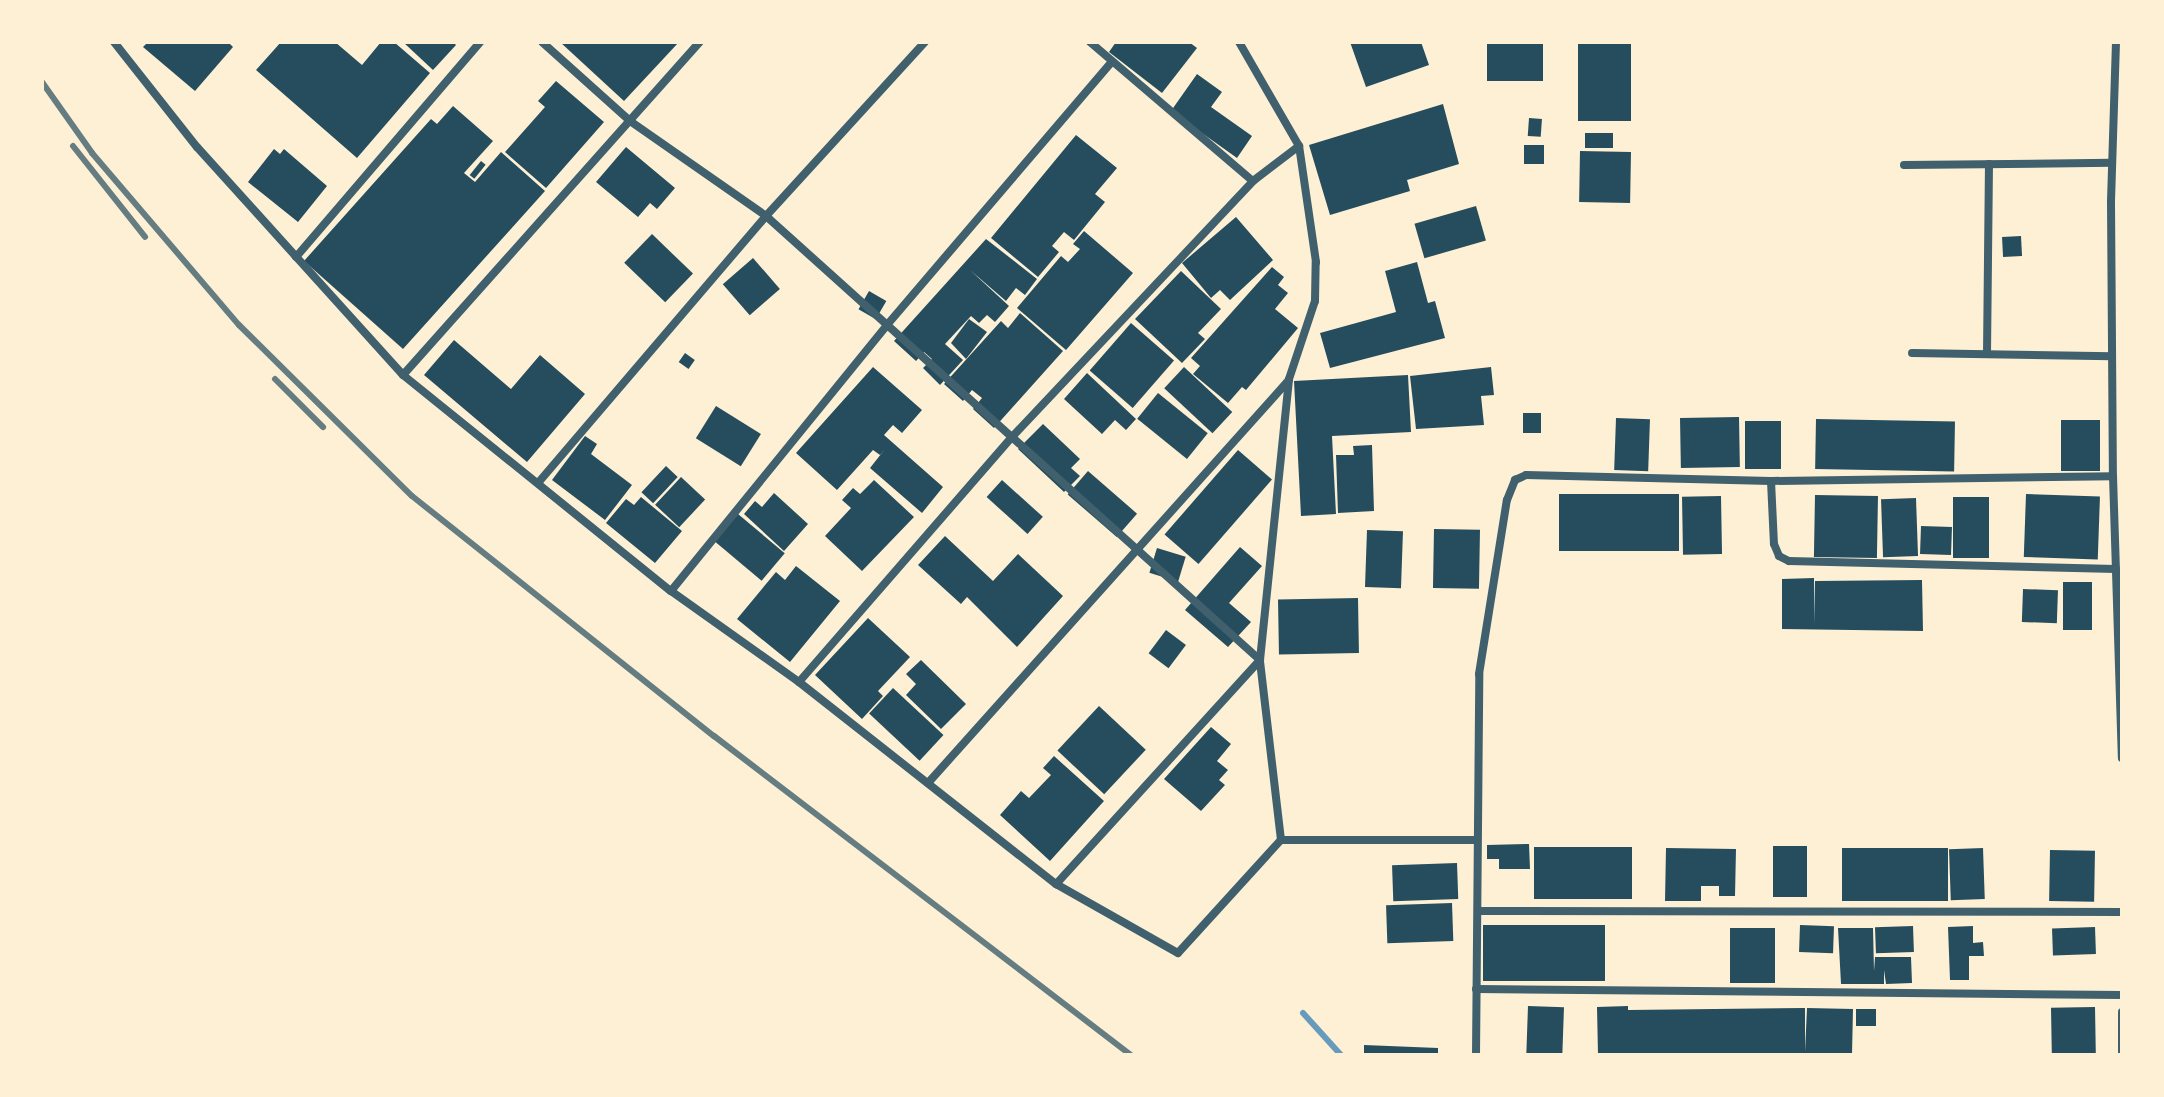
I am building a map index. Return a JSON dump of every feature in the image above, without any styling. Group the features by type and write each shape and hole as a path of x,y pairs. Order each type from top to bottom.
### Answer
{"street":[{"path":"114,42 197,147 403,375 671,591 799,682 1056,884 1178,953 1281,840 1477,840"},
{"path":"296,257 480,42"},
{"path":"542,42 630,121 766,216 1260,660"},
{"path":"403,375 700,42"},
{"path":"538,483 766,216 925,42"},
{"path":"1090,42 1253,181"},
{"path":"1239,42 1299,146 1316,262 1315,301 1289,379 1260,660 1281,840"},
{"path":"2116,42 2118,87 2111,202 2113,476 2122,758"},
{"path":"671,591 887,325 1112,62"},
{"path":"799,682 1012,437 1253,181 1299,146"},
{"path":"1904,165 2112,163"},
{"path":"1987,354 1989,164"},
{"path":"2111,202 2122,202"},
{"path":"1912,353 2112,356"},
{"path":"928,783 1289,379"},
{"path":"1476,1055 1480,911 1477,840 1479,674 1507,500 1515,480 1526,475 1771,481 2113,476"},
{"path":"1771,481 1774,544 1779,556 1789,561 2116,569"},
{"path":"1056,884 1260,660"},
{"path":"1480,911 2122,912"},
{"path":"1476,989 2122,995"},
{"path":"2122,1012 2122,1055"}],"building":[{"path":"148,42 228,42 233,47 195,91 143,47"},
{"path":"281,42 335,42 362,65 381,42 394,42 430,73 357,158 256,70"},
{"path":"403,42 453,42 456,45 433,70"},
{"path":"560,42 679,42 624,101"},
{"path":"1116,42 1189,42 1197,48 1162,93 1109,52"},
{"path":"1350,42 1421,42 1429,65 1366,87"},
{"path":"1487,42 1543,42 1543,81 1487,81"},
{"path":"1578,42 1631,42 1631,121 1578,121"},
{"path":"1197,74 1222,92 1211,107 1252,136 1237,158 1171,111"},
{"path":"556,81 604,122 546,188 505,152 545,107 538,101"},
{"path":"1443,104 1459,164 1407,180 1410,191 1330,215 1309,145"},
{"path":"453,106 493,141 464,173 475,182 501,152 545,191 403,349 304,261 431,119 437,124"},
{"path":"1529,118 1542,119 1541,137 1528,136"},
{"path":"1585,133 1613,133 1613,148 1585,148"},
{"path":"1076,135 1117,168 1095,194 1105,202 1074,240 1064,232 1052,246 1059,252 1038,277 991,238"},
{"path":"1524,145 1544,145 1544,164 1524,164"},
{"path":"626,147 675,188 657,209 650,203 638,217 596,182"},
{"path":"274,149 280,154 284,149 327,186 298,222 248,182"},
{"path":"1580,151 1631,152 1630,203 1579,202"},
{"path":"481,161 486,165 474,179 470,175"},
{"path":"1476,206 1486,241 1424,258 1414,224"},
{"path":"1236,217 1273,260 1230,300 1220,290 1211,298 1182,263"},
{"path":"1084,231 1133,273 1066,350 1017,308 1061,256 1068,262 1080,249 1073,244"},
{"path":"652,234 693,274 665,302 624,263"},
{"path":"2021,236 2022,256 2003,257 2002,237"},
{"path":"986,239 1037,279 1025,295 1016,288 1006,301 970,270 1009,306 995,322 987,315 979,323 971,316 945,344 963,360 940,385 923,368 932,359 924,352 916,361 894,341"},
{"path":"753,258 780,289 750,315 723,284"},
{"path":"1417,262 1428,303 1435,301 1445,338 1330,368 1320,333 1396,312 1385,271"},
{"path":"1272,267 1284,277 1278,285 1288,293 1275,309 1298,328 1246,390 1242,387 1228,403 1193,374 1200,366 1191,358"},
{"path":"1181,271 1221,309 1198,333 1205,339 1182,363 1135,319"},
{"path":"869,291 886,301 876,319 858,309"},
{"path":"1020,313 1063,351 994,428 973,409 982,398 972,390 963,401 944,384 1001,321 1008,328"},
{"path":"969,319 987,332 966,359 951,343"},
{"path":"1131,323 1174,360 1133,408 1090,371"},
{"path":"454,340 511,389 540,355 585,394 527,462 424,375"},
{"path":"685,353 695,360 689,369 679,362"},
{"path":"873,367 922,410 902,433 893,425 884,435 943,487 922,513 870,468 885,449 880,455 873,450 837,490 796,453"},
{"path":"1184,367 1232,412 1212,433 1164,388"},
{"path":"1491,367 1494,395 1481,396 1484,425 1416,429 1410,376"},
{"path":"1087,373 1136,419 1126,430 1115,420 1102,434 1064,399"},
{"path":"1408,375 1411,432 1332,436 1336,514 1301,516 1294,381"},
{"path":"1158,393 1208,433 1187,459 1137,419"},
{"path":"716,406 761,434 741,466 696,438"},
{"path":"1523,413 1541,413 1541,433 1523,433"},
{"path":"1739,417 1740,467 1681,468 1680,418"},
{"path":"1616,418 1650,419 1648,471 1614,470"},
{"path":"1816,419 1955,421 1954,471 1815,469"},
{"path":"2061,420 2100,420 2100,471 2061,471"},
{"path":"1745,421 1781,421 1781,469 1745,469"},
{"path":"1043,424 1080,459 1071,468 1080,476 1064,492 1018,449"},
{"path":"585,436 597,444 591,454 632,485 605,520 552,480"},
{"path":"1372,445 1374,511 1338,513 1336,455 1354,455 1353,446"},
{"path":"1238,450 1272,480 1198,564 1165,535"},
{"path":"666,466 678,477 653,503 641,492"},
{"path":"1088,471 1137,514 1117,537 1068,494"},
{"path":"681,477 705,500 679,527 655,505"},
{"path":"874,480 914,517 862,571 825,536 851,508 842,500 853,488 860,494"},
{"path":"1002,480 1043,517 1027,534 987,497"},
{"path":"774,493 808,524 784,551 744,514 755,501 762,507"},
{"path":"1559,494 1679,494 1679,551 1559,551"},
{"path":"2026,494 2100,497 2098,560 2024,557"},
{"path":"1815,495 1878,496 1877,558 1814,557"},
{"path":"1721,496 1722,554 1683,555 1682,497"},
{"path":"641,497 682,531 655,563 606,523 626,499 634,505"},
{"path":"1953,497 1989,497 1989,558 1953,558"},
{"path":"1916,498 1918,556 1883,557 1881,499"},
{"path":"738,514 785,553 762,581 715,542"},
{"path":"1921,526 1952,527 1951,555 1920,554"},
{"path":"1434,529 1480,530 1479,589 1433,588"},
{"path":"1367,530 1403,531 1401,588 1365,587"},
{"path":"945,536 993,581 1018,554 1063,596 1017,647 967,597 961,604 918,565"},
{"path":"1240,547 1262,566 1229,603 1251,622 1228,647 1185,610"},
{"path":"1157,548 1186,557 1178,582 1149,573"},
{"path":"796,566 840,601 790,662 737,619 776,572 785,580"},
{"path":"1814,578 1814,624 1815,581 1922,580 1923,631 1782,629 1782,579"},
{"path":"2063,582 2092,582 2092,630 2063,630"},
{"path":"2023,589 2058,590 2057,623 2022,622"},
{"path":"1358,598 1359,653 1279,654 1278,599"},
{"path":"868,618 910,657 878,691 883,696 862,719 815,675"},
{"path":"1166,630 1186,645 1169,668 1149,653"},
{"path":"921,660 966,704 941,729 906,695 916,684 906,674"},
{"path":"893,688 943,735 920,761 869,714"},
{"path":"1099,706 1146,750 1104,794 1057,751"},
{"path":"1211,727 1231,744 1217,761 1228,770 1219,780 1225,785 1201,811 1164,779"},
{"path":"1054,756 1104,801 1050,861 1000,815 1021,791 1029,798 1051,775 1043,768"},
{"path":"1529,844 1530,869 1499,869 1499,859 1487,859 1487,845"},
{"path":"1773,846 1807,846 1807,897 1773,897"},
{"path":"1534,847 1632,847 1632,899 1534,899"},
{"path":"1666,848 1736,849 1735,896 1719,896 1719,886 1701,886 1701,901 1665,901"},
{"path":"1842,848 1948,848 1948,901 1842,901"},
{"path":"1983,848 1985,899 1951,900 1949,849"},
{"path":"2050,850 2095,851 2094,902 2049,901"},
{"path":"1457,863 1458,899 1393,901 1392,865"},
{"path":"1452,903 1453,941 1387,943 1386,905"},
{"path":"1483,925 1605,925 1605,981 1483,981"},
{"path":"1800,925 1834,926 1833,953 1799,952"},
{"path":"1913,926 1914,952 1876,953 1875,927"},
{"path":"1973,926 1973,943 1983,942 1984,956 1969,956 1969,980 1950,980 1948,927"},
{"path":"2095,927 2096,954 2053,955 2052,929"},
{"path":"1730,928 1775,928 1775,983 1730,983"},
{"path":"1838,928 1873,928 1874,971 1875,957 1911,957 1912,983 1886,984 1884,970 1884,984 1841,984"},
{"path":"1528,1006 1564,1007 1562,1055 1526,1055"},
{"path":"1628,1006 1628,1010 1805,1008 1805,1052 1807,1008 1853,1009 1852,1055 1598,1055 1597,1007"},
{"path":"2095,1007 2096,1055 2052,1055 2051,1008"},
{"path":"1856,1009 1876,1009 1876,1026 1856,1026"},
{"path":"1364,1045 1438,1048 1438,1055 1364,1055"}],"waterway":[{"path":"1303,1013 1341,1055"}],"railway":[{"path":"42,82 92,153 239,325 412,496 714,736 1131,1055"},
{"path":"73,146 145,237"},
{"path":"275,379 323,427"}]}
